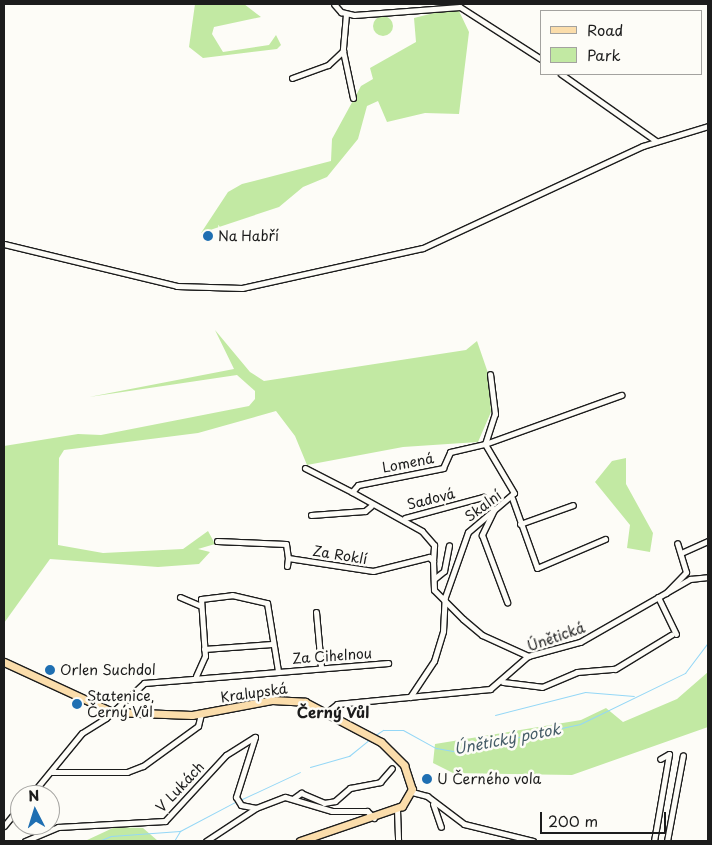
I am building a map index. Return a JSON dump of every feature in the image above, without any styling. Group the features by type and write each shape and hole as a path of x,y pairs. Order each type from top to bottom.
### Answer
{"main road":[{"name":"Kralupská","path":"4,662 112,712 201,714 288,700 326,712 362,734 381,742 404,764 412,792"},
{"path":"300,841 397,809 412,792"}],"street":[{"path":"334,4 346,14 454,5 475,15 540,58"},
{"path":"346,14 343,51 353,98"},
{"path":"292,78 328,64 343,51"},
{"path":"562,75 656,140"},
{"path":"4,244 177,286 242,288 423,248 656,140 708,126"},
{"path":"485,444 494,414 490,374"},
{"path":"485,444 621,395"},
{"name":"Lomená","path":"352,492 358,484 443,468 450,452 485,444"},
{"name":"Skalní","path":"410,697 434,661 445,597 468,532 494,510 512,498 514,487 485,444"},
{"path":"305,468 352,492 371,506 365,511 311,515"},
{"name":"Sadová","path":"371,506 405,518 483,497 494,510"},
{"path":"512,498 537,568 606,539"},
{"path":"520,524 573,505"},
{"path":"494,510 482,535 507,602"},
{"path":"405,518 434,545 434,590 445,597 482,635 528,656"},
{"path":"217,541 286,544 287,566"},
{"path":"681,554 708,541"},
{"path":"666,593 686,572 677,543"},
{"path":"434,579 444,571 449,544"},
{"name":"Za Roklí","path":"288,558 373,571 418,557 433,561"},
{"name":"Únětická","path":"326,712 337,704 478,692 503,682 528,656 580,642 690,579 708,577"},
{"name":"Za Cihelnou","path":"199,605 205,596 232,595 263,600 268,608 272,644 278,671"},
{"path":"180,597 199,605 204,649 196,676"},
{"path":"503,682 542,687 577,672 615,669 674,634 658,597"},
{"path":"316,612 321,667"},
{"name":"Za Cihelnou","path":"204,649 272,644"},
{"name":"Za Cihelnou","path":"40,785 82,733 112,712 144,683 196,676 388,663"},
{"path":"52,772 127,772 143,766 198,726 201,714"},
{"name":"V Lukách","path":"25,841 58,827 165,821 226,754 255,738 236,797 241,805 256,808"},
{"path":"654,841 669,754 660,759"},
{"path":"667,841 683,755"},
{"path":"206,841 256,808 294,798 301,793 324,803 335,802 350,788 380,782 392,768"},
{"path":"412,792 427,796 433,804 441,827"},
{"path":"294,798 332,811 368,811 374,818"},
{"path":"433,804 470,826 533,841"},
{"path":"397,809 398,841"}],"green space":[{"path":"195,4 244,4 261,17 214,27 212,34 223,52 269,45 276,35 281,45 277,49 203,58 189,47"},
{"path":"450,9 459,11 469,32 459,114 425,113 387,122 378,101 367,106 358,139 327,177 303,187 279,207 201,233 228,192 242,184 331,161 332,139 361,86 373,79 370,68 416,42 414,18"},
{"path":"383,16 390,19 393,26 390,33 383,36 376,33 373,26 376,19"},
{"path":"215,330 250,372 264,381 466,350 477,341 488,373 491,412 478,442 403,447 307,465 295,436 276,411 198,433 64,450 59,458 58,545 103,553 183,549 208,531 215,544 198,549 210,552 199,564 158,567 50,559 4,623 4,446 78,434 101,435 249,406 255,399 255,391 237,375 89,397 234,369"},
{"path":"626,458 626,484 653,533 650,552 627,548 630,525 595,482 612,461"},
{"path":"708,672 708,727 572,775 453,773 433,763 435,744 581,720 606,708 623,722 677,699"},
{"path":"115,827 143,828 158,841 85,841"}],"waterway":[{"name":"Únětický potok","path":"374,736 383,730 403,730 436,748 453,751 580,724 685,673 708,642"},
{"path":"495,715 585,692 634,696"},
{"name":"Únětický potok","path":"310,767 349,756 369,740"},
{"name":"Únětický potok","path":"240,800 300,772"},
{"name":"Únětický potok","path":"99,841 111,836 180,831 237,801"},
{"path":"174,841 180,831"}],"place":[{"name":"Na Habří","path":"208,236"},
{"name":"Orlen Suchdol","path":"50,670"},
{"name":"Statenice, Černý Vůl","path":"77,704"},
{"name":"U Černého vola","path":"427,779"}],"district":[{"name":"Černý Vůl","path":"333,712"}]}
